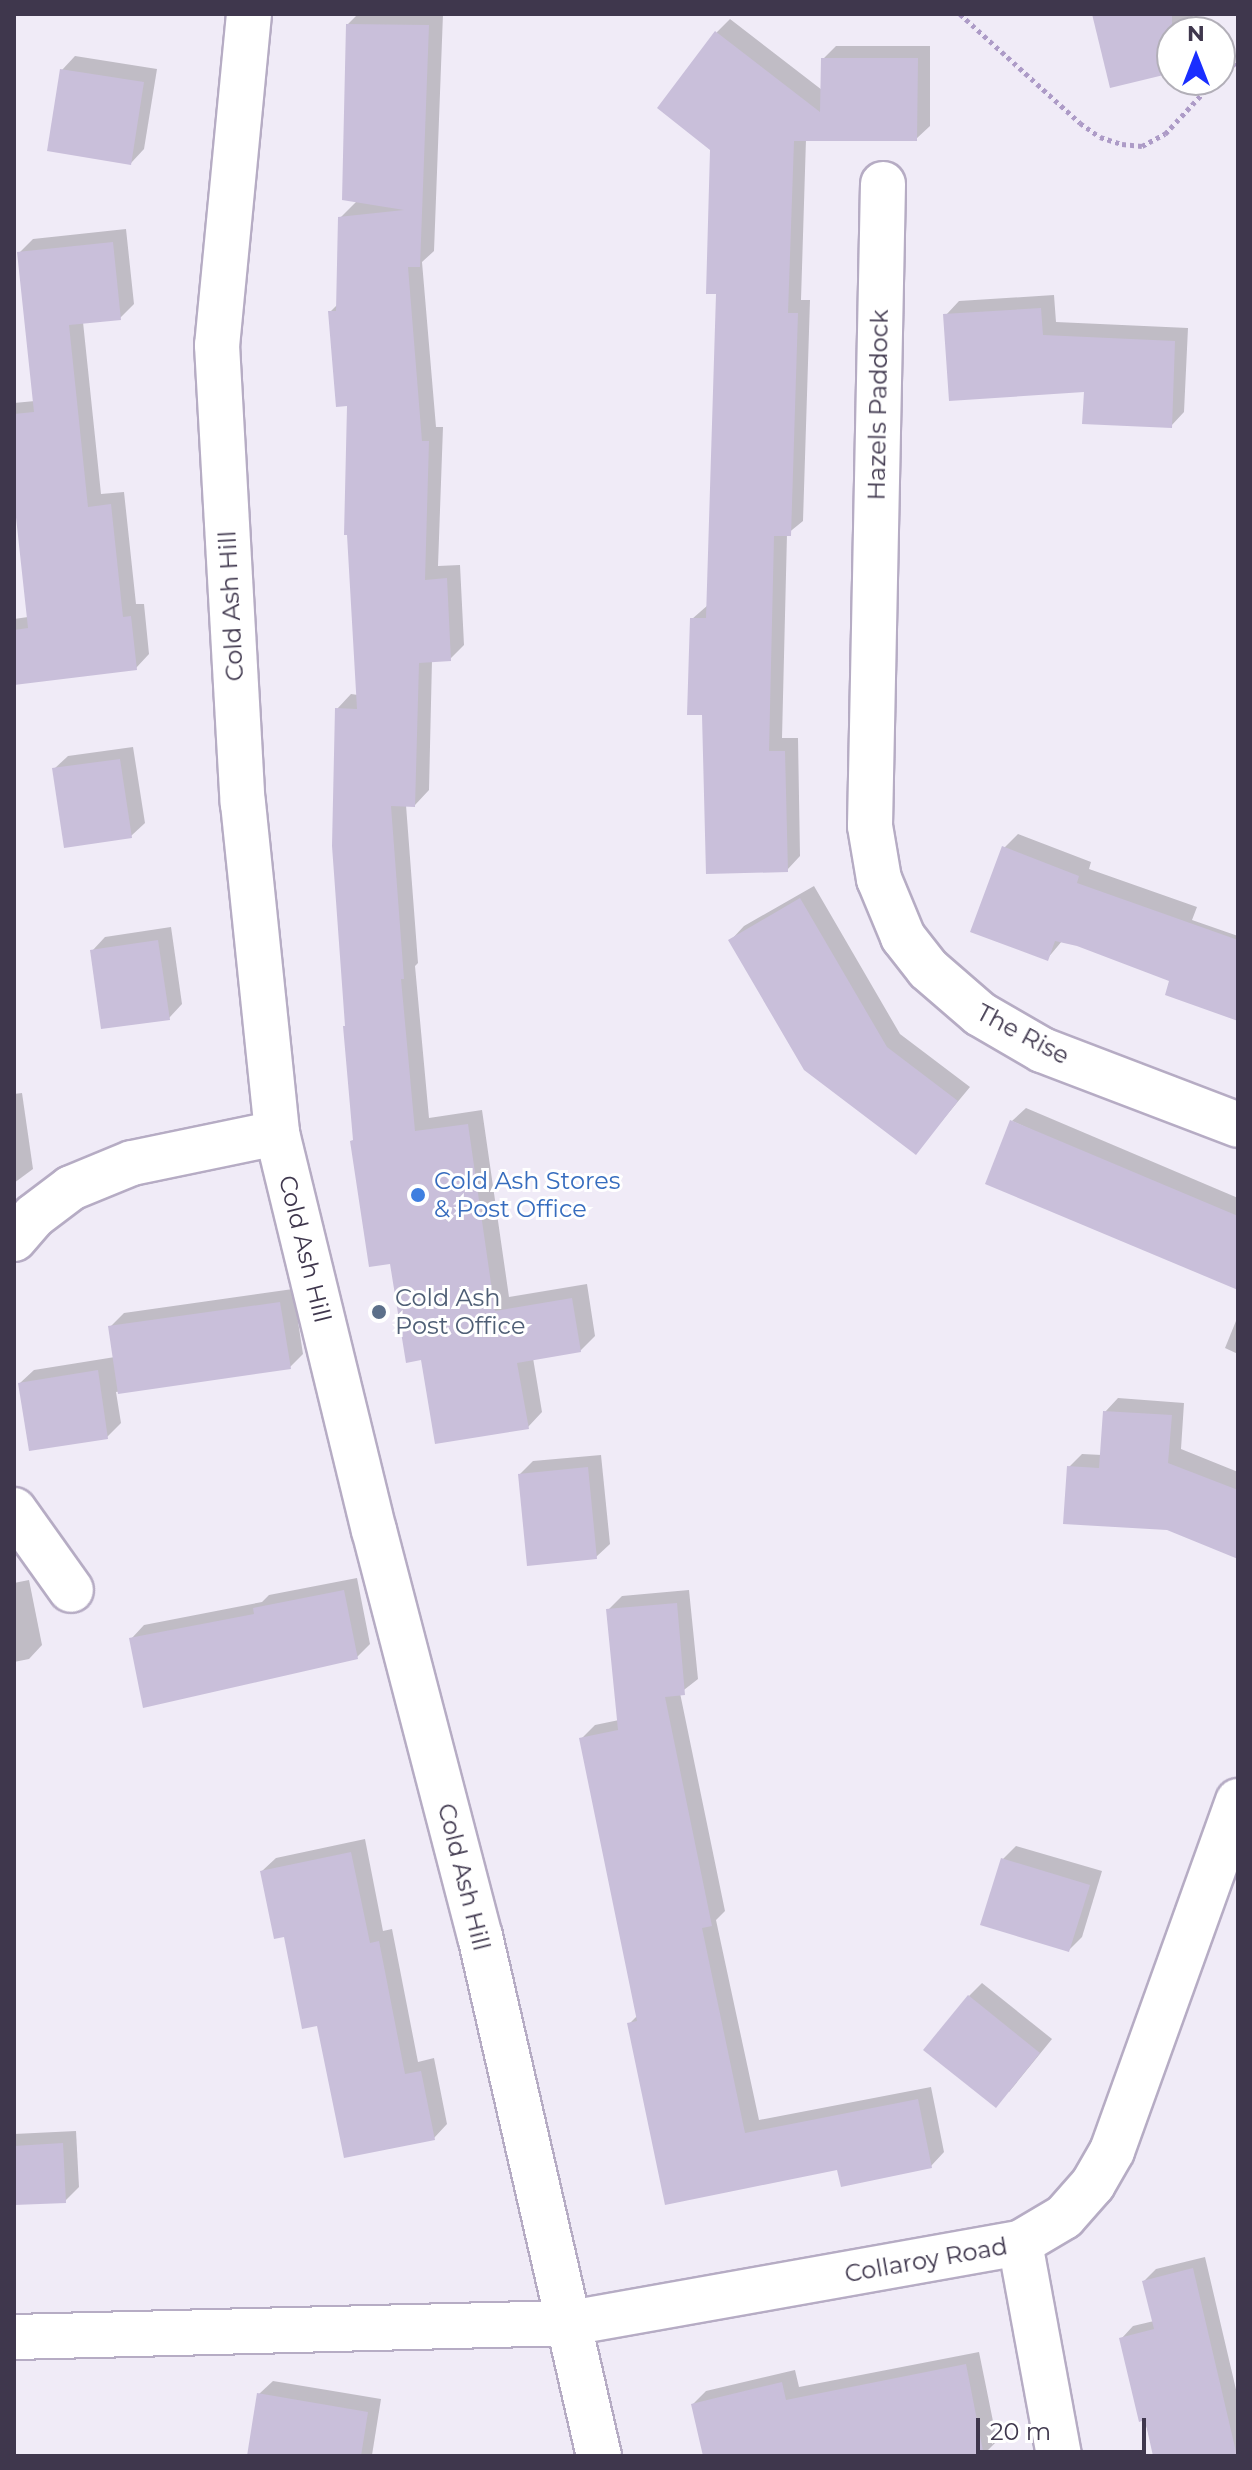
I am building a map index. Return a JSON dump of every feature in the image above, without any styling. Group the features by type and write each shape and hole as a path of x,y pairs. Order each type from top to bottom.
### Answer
{"street":[{"name":"Cold Ash Hill","path":"249,14 217,345 243,803 277,1133 374,1530 480,1936 599,2456"},
{"name":"Hazels Paddock","path":"873,626 883,184"},
{"name":"The Rise","path":"873,626 870,826 879,879 903,937 928,969 956,997 1008,1032 1042,1050 1238,1125"},
{"path":"14,1239 34,1216 71,1188 132,1163 277,1133"},
{"path":"14,1510 71,1590"},
{"name":"Collaroy Road","path":"14,2337 570,2323 1020,2243 1064,2217 1093,2184 1112,2151 1238,1801"},
{"path":"1020,2243 1059,2456"}],"path":[{"path":"960,14 1080,123 1100,137 1142,146 1165,134 1200,96"}],"building":[{"path":"1092,14 1172,14 1156,16 1156,77 1110,88"},
{"path":"346,24 429,25 420,267 408,267 422,441 429,441 425,580 447,578 451,661 419,663 415,807 391,806 404,979 401,979 415,1131 468,1124 495,1311 572,1298 581,1352 517,1363 529,1429 435,1444 421,1360 406,1363 390,1264 369,1267 350,1141 353,1140 332,846 335,708 357,709 347,535 344,535 347,406 336,407 328,311 336,311 338,217 404,210 342,200"},
{"path":"715,31 820,112 821,58 918,58 917,141 794,141 788,313 798,313 791,536 774,536 769,751 785,751 788,872 706,874 702,715 687,715 690,618 706,618 716,294 706,294 710,150 657,108"},
{"path":"60,69 144,82 131,165 47,151"},
{"path":"113,242 121,320 69,325 88,507 111,504 123,617 131,616 137,670 14,685 14,630 28,628 14,499 14,414 34,412 17,252"},
{"path":"1041,308 1043,335 1175,341 1172,428 1082,424 1084,392 949,401 943,314"},
{"path":"120,759 132,838 64,848 52,768"},
{"path":"1002,846 1079,876 1077,883 1238,940 1238,1021 1165,995 1169,981 1077,946 1055,941 1048,961 970,932"},
{"path":"800,898 887,1047 958,1101 916,1155 804,1070 728,940"},
{"path":"158,940 170,1020 101,1029 90,950"},
{"path":"1010,1120 1238,1216 1238,1290 985,1184"},
{"path":"280,1302 291,1369 118,1394 108,1326"},
{"path":"98,1370 108,1439 29,1451 18,1383"},
{"path":"1103,1411 1172,1415 1168,1463 1238,1490 1238,1559 1167,1530 1063,1524 1067,1466 1099,1468"},
{"path":"588,1467 597,1559 527,1566 518,1474"},
{"path":"344,1590 358,1659 143,1708 129,1638 254,1614 253,1608"},
{"path":"677,1603 685,1695 665,1697 712,1926 702,1928 745,2133 918,2099 932,2168 841,2187 837,2170 665,2205 627,2023 637,2021 579,1738 618,1730 606,1609"},
{"path":"351,1852 370,1943 379,1941 405,2074 421,2071 435,2140 344,2158 317,2026 302,2029 284,1937 274,1939 260,1871"},
{"path":"1001,1858 1090,1885 1069,1952 980,1925"},
{"path":"968,1995 1040,2053 996,2108 923,2050"},
{"path":"63,2143 66,2203 14,2205 14,2146"},
{"path":"1193,2268 1237,2456 1153,2456 1145,2420 1139,2422 1119,2338 1154,2329 1142,2281"},
{"path":"966,2364 984,2456 703,2456 691,2404 782,2382 786,2400"},
{"path":"257,2393 368,2412 361,2456 247,2456"}],"place":[{"name":"Cold Ash Stores & Post Office","path":"418,1195"},
{"name":"Cold Ash Post Office","path":"379,1312"}]}
